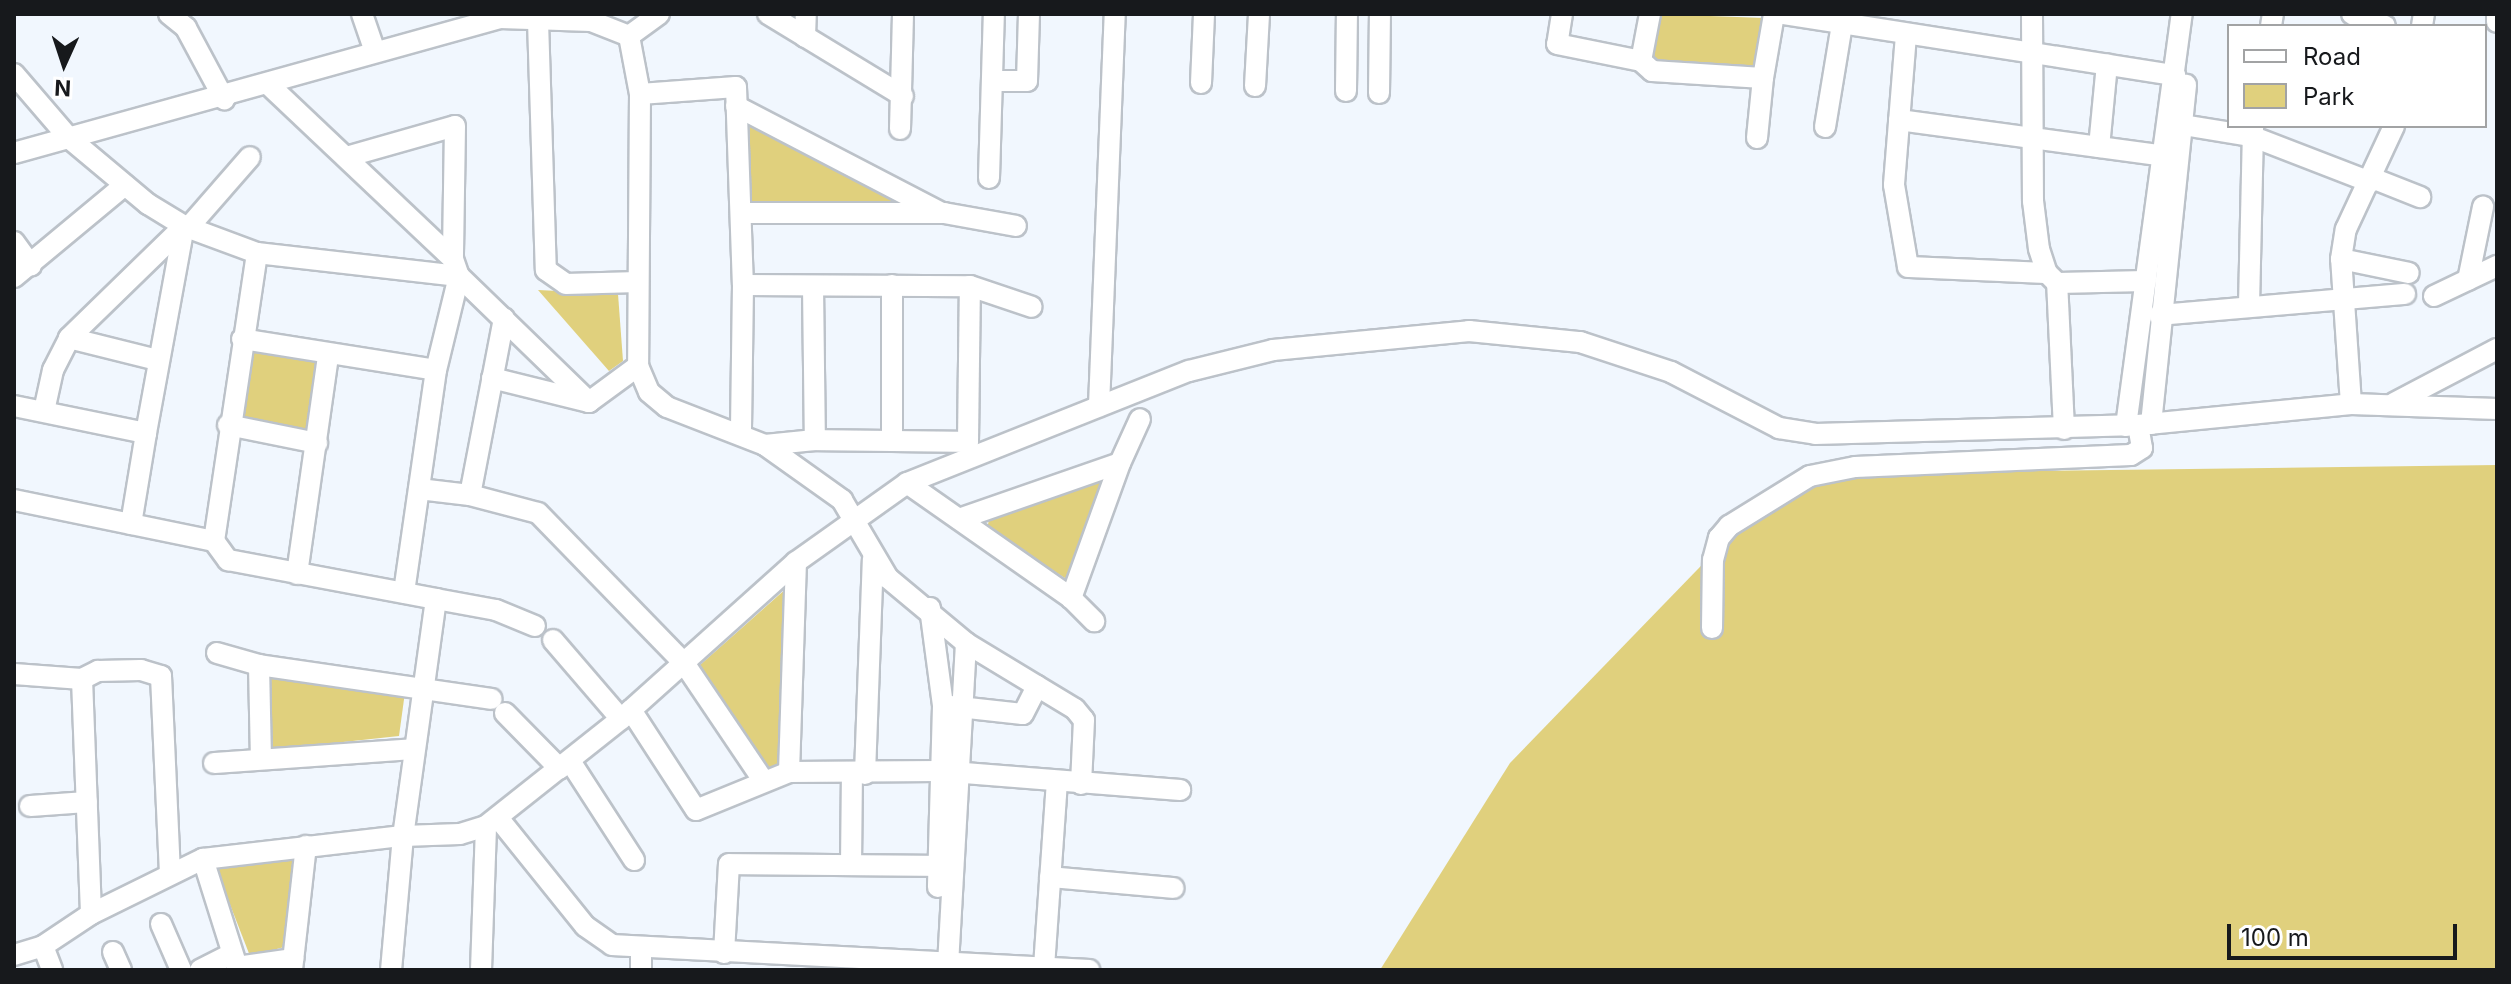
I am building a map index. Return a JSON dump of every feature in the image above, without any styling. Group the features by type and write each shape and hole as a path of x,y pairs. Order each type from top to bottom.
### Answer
{"street":[{"path":"362,14 375,51"},
{"path":"629,36 659,14"},
{"path":"768,14 903,96"},
{"path":"805,37 806,14"},
{"path":"900,129 903,14"},
{"path":"989,178 994,14"},
{"path":"992,81 1027,81 1029,14"},
{"path":"1099,406 1115,14"},
{"path":"1201,83 1204,14"},
{"path":"1255,86 1259,14"},
{"path":"1346,91 1347,14"},
{"path":"1379,93 1380,14"},
{"path":"1562,14 1557,44 1641,61 1652,71 1763,78"},
{"path":"1641,61 1650,14"},
{"path":"1757,138 1774,14"},
{"path":"1784,14 2175,75"},
{"path":"2032,14 2036,54 2033,201 2052,278 2064,429"},
{"path":"1712,628 1713,560 1719,538 1729,526 1810,476 1855,467 2131,455 2142,448 2138,425 2146,281 2182,14"},
{"path":"2138,425 2159,315 2195,14"},
{"path":"2352,14 2380,24"},
{"path":"2497,14 2497,22"},
{"path":"180,18 224,99"},
{"path":"14,153 224,99 375,51 500,18 591,21 629,36"},
{"path":"551,18 546,270 566,284 638,282"},
{"path":"1825,127 1842,24"},
{"path":"1906,35 1895,208 1908,267 2052,278 2146,281"},
{"path":"629,36 640,94 638,366 655,400 765,445 842,500 859,522 873,559 888,578 930,608 966,643 1075,709 1084,720 1081,784"},
{"path":"2099,147 2107,64"},
{"path":"14,74 69,138 125,185 186,227 257,253 456,267"},
{"path":"269,85 346,157 589,402"},
{"path":"640,94 736,87 742,213 741,435"},
{"path":"736,106 944,213"},
{"path":"1899,120 2164,156"},
{"path":"2183,125 2252,131 2420,197"},
{"path":"346,157 455,126 456,267 436,370 404,593"},
{"path":"2351,404 2341,259 2346,229 2393,128"},
{"path":"2249,306 2252,131"},
{"path":"44,411 53,370 69,338 186,227 250,157"},
{"path":"14,242 22,271 125,185"},
{"path":"2468,280 2483,207"},
{"path":"742,213 944,213 1016,226"},
{"path":"131,524 157,360 186,227"},
{"path":"214,541 228,425 257,253"},
{"path":"2159,315 2342,297 2407,284 2341,259"},
{"path":"2434,296 2497,266"},
{"path":"743,285 970,286 1032,307"},
{"path":"892,285 892,441"},
{"path":"813,286 815,440"},
{"path":"968,449 970,286"},
{"path":"470,495 504,318"},
{"path":"14,955 43,946 91,914 203,859 403,836 460,834 492,822 626,714 796,562 859,522 907,483 968,449 1099,406 1189,371 1273,350 1469,331 1580,342 1671,372 1779,428 1795,432 2064,429 2138,425 2351,404 2394,403 2497,409"},
{"path":"69,338 157,360"},
{"path":"242,339 436,370"},
{"path":"2394,403 2497,349"},
{"path":"297,574 328,355"},
{"path":"589,402 638,366"},
{"path":"492,378 589,402"},
{"path":"14,406 146,433"},
{"path":"1071,598 1120,463 1140,419"},
{"path":"228,425 317,443"},
{"path":"765,445 815,440 892,441 968,449"},
{"path":"959,519 1120,463"},
{"path":"907,483 1071,598 1094,621"},
{"path":"419,489 470,495 538,513 684,663 763,780"},
{"path":"14,500 214,541 228,560 496,610 535,626"},
{"path":"851,865 873,559"},
{"path":"789,772 796,562"},
{"path":"391,970 403,836 436,599"},
{"path":"930,608 952,705"},
{"path":"553,640 626,714 696,810 763,780 789,772 948,772 1180,790"},
{"path":"941,966 952,705 966,643"},
{"path":"217,653 259,665 422,684 498,706 565,765 634,860"},
{"path":"259,665 261,758"},
{"path":"14,674 82,679 98,671 141,670 161,676 170,873"},
{"path":"82,679 91,914"},
{"path":"952,705 1023,714 1037,686"},
{"path":"214,763 414,749"},
{"path":"941,966 939,866 948,772"},
{"path":"1044,967 1057,782"},
{"path":"30,806 87,802"},
{"path":"492,822 594,936 612,945 846,964 1089,970"},
{"path":"481,970 492,822"},
{"path":"200,970 236,964 292,965 306,846"},
{"path":"203,859 236,964"},
{"path":"724,953 729,864 939,866"},
{"path":"1050,877 1174,888"},
{"path":"161,924 181,970"},
{"path":"43,946 52,970"},
{"path":"641,947 641,970"}],"green space":[{"path":"1656,14 1764,18 1755,74 1650,64"},
{"path":"749,119 898,202 751,206"},
{"path":"538,290 618,294 623,361 609,371"},
{"path":"251,349 323,361 311,431 239,419"},
{"path":"2497,465 2497,970 1380,970 1510,763 1790,474"},
{"path":"1104,476 1107,480 1068,580 987,529 990,515"},
{"path":"788,587 783,767 768,771 700,665"},
{"path":"269,673 405,692 399,736 269,750"},
{"path":"295,854 288,946 250,956 215,866"}]}
